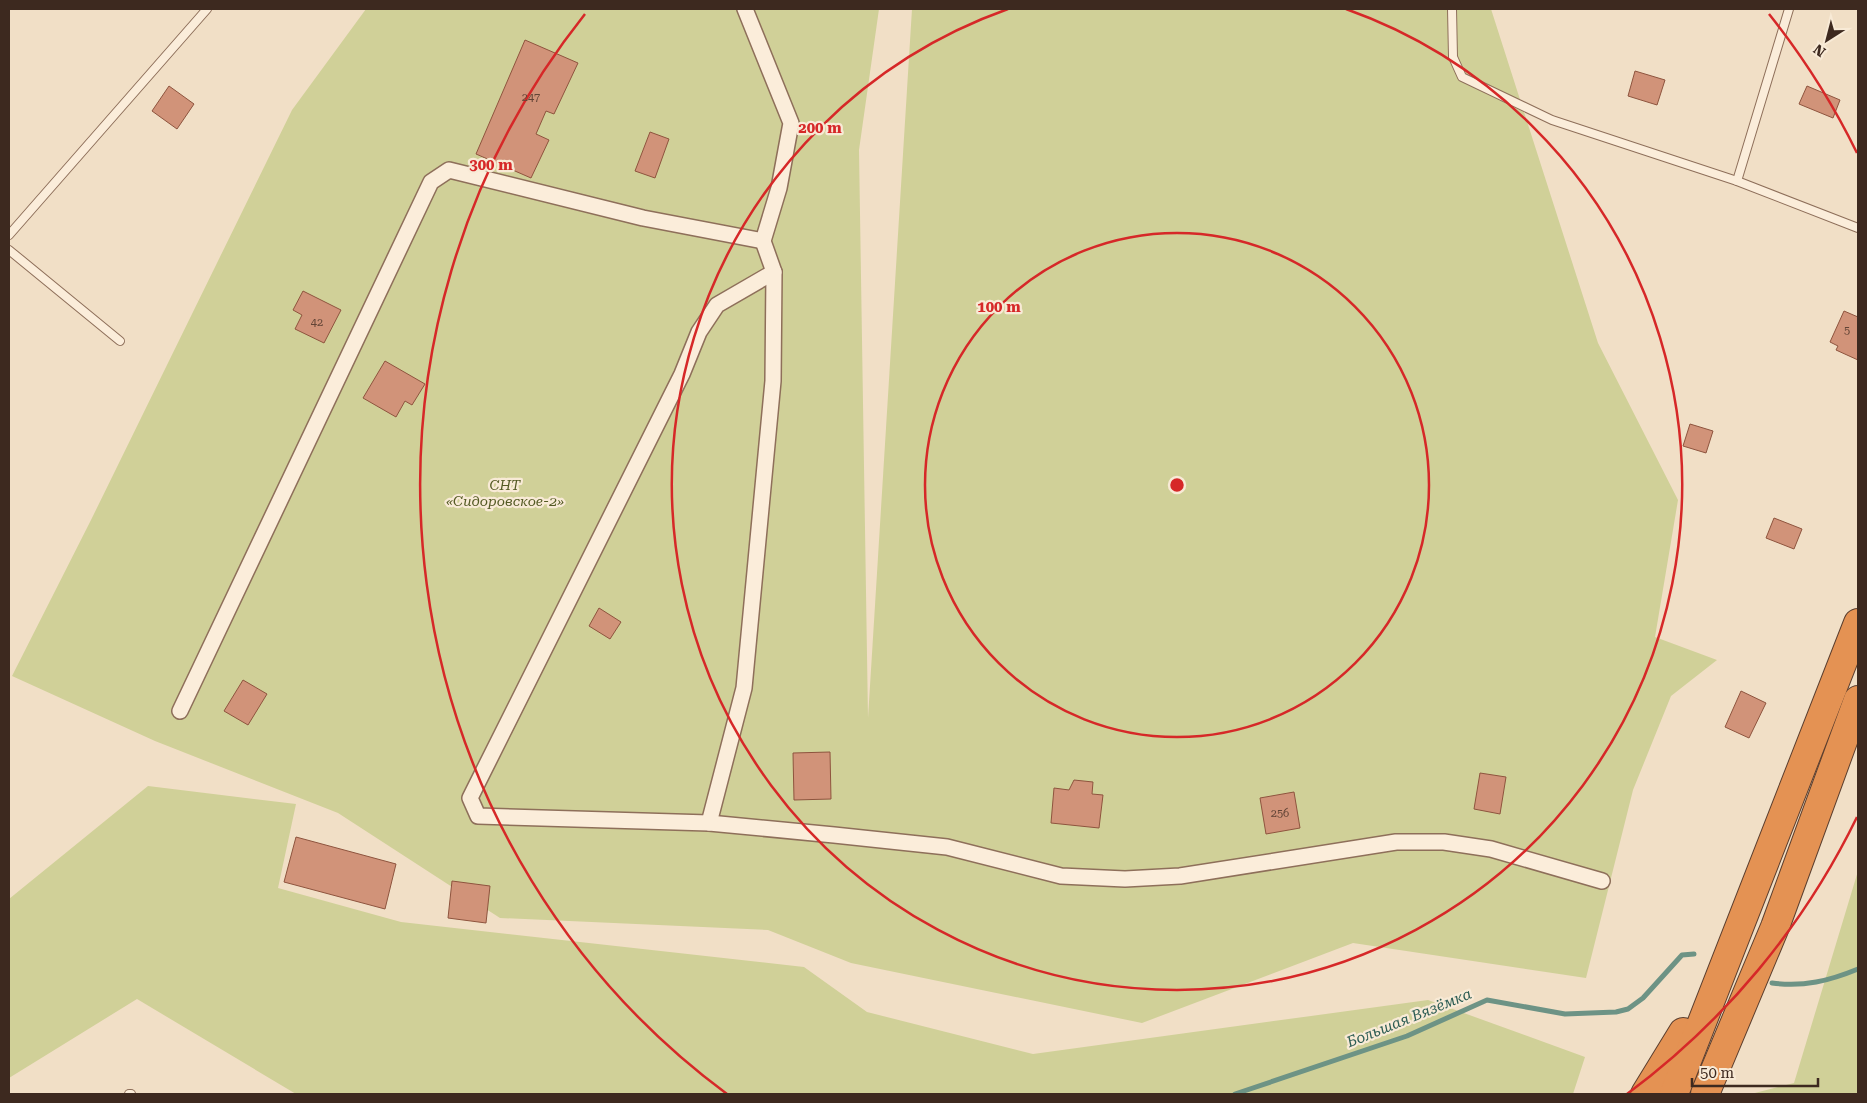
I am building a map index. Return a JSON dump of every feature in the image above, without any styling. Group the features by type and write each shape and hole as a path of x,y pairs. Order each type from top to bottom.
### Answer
{"highway":[{"path":"1674,1094 1858,623"},
{"path":"1705,1094 1775,927 1858,700"},
{"path":"1645,1094 1729,953"},
{"path":"1715,1094 1741,1011"}],"street":[{"path":"709,823 744,688 773,381 774,272 763,241 779,188 791,123 745,9"},
{"path":"180,711 431,182 449,170 642,218 763,241"},
{"path":"774,272 717,305 699,332 682,374 470,798 478,816 709,823 947,847 1061,876 1125,879 1180,876 1396,842 1444,842 1491,848 1602,881"}],"lane":[{"path":"9,235 207,9"},
{"path":"1452,9 1453,57 1462,77 1552,120 1736,181 1858,228"},
{"path":"1736,181 1789,9"},
{"path":"9,250 120,341"}],"green space":[{"name":"СНТ «Сидоровское-2»","path":"366,9 879,9 859,150 868,718 912,9 1491,9 1598,343 1678,500 1655,637 1717,660 1671,696 1633,790 1586,978 1353,943 1142,1023 851,963 768,930 500,918 338,813 155,741 12,676 91,520 292,110"},
{"path":"148,786 296,804 278,888 401,922 804,967 867,1012 1033,1054 1428,1000 1585,1057 1573,1094 296,1094 137,999 9,1078 9,899"},
{"path":"1858,871 1858,1094 1751,1094 1794,1083"}],"building":[{"path":"525,40 578,63 554,114 546,111 536,134 549,140 531,178 476,154"},
{"path":"1635,71 1665,80 1657,105 1628,96"},
{"path":"169,86 194,104 177,129 152,111"},
{"path":"1807,86 1840,100 1833,118 1799,104"},
{"path":"650,132 669,139 655,178 635,171"},
{"path":"303,291 341,310 324,343 295,329 302,315 293,310"},
{"path":"1844,311 1858,317 1858,360 1836,350 1838,346 1830,342"},
{"path":"385,361 425,384 412,405 405,401 396,417 363,398"},
{"path":"1690,424 1713,431 1706,453 1683,446"},
{"path":"1774,518 1802,529 1794,549 1766,538"},
{"path":"599,608 621,622 610,639 589,626"},
{"path":"243,680 267,694 248,725 224,711"},
{"path":"1741,691 1766,703 1749,738 1725,727"},
{"path":"830,752 831,799 794,800 793,753"},
{"path":"1480,773 1506,777 1500,814 1474,809"},
{"path":"1074,780 1093,782 1092,794 1103,795 1099,828 1051,823 1054,788 1069,790"},
{"path":"1294,792 1300,828 1266,834 1260,798"},
{"path":"296,837 396,864 385,909 284,882"},
{"path":"452,881 490,886 486,923 448,918"}],"waterway":[{"name":"Большая Вязёмка","path":"1235,1094 1407,1036 1487,1000 1565,1014 1616,1012 1628,1009 1643,998 1682,955 1694,954"},
{"name":"Большая Вязёмка","path":"1772,983 1795,984 1816,982 1858,969"}]}
